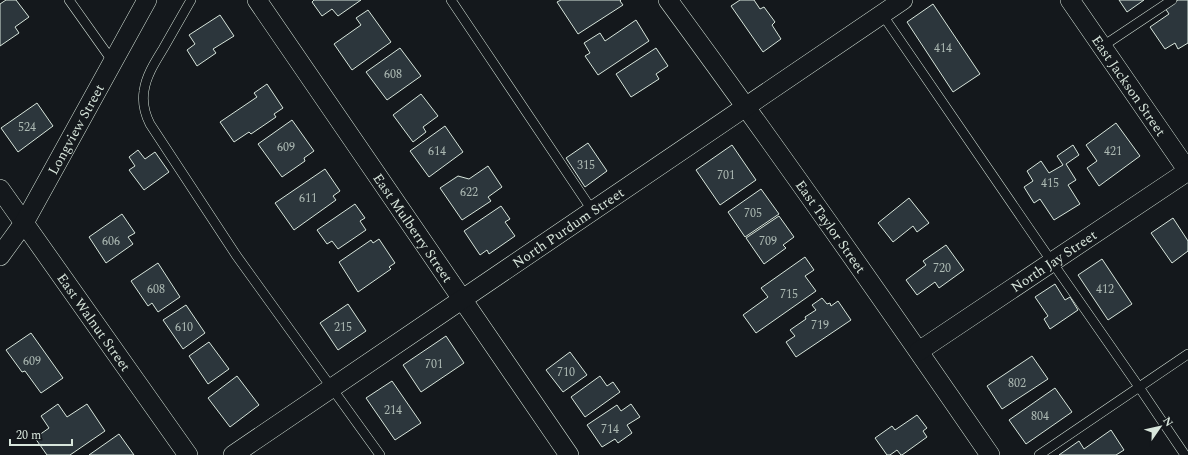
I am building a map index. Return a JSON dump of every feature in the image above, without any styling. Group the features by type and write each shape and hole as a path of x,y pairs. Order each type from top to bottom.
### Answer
{"street":[{"name":"Longview Street","path":"0,256 24,223 147,0"},
{"name":"East Mulberry Street","path":"257,0 569,455"},
{"name":"East Taylor Street","path":"668,0 747,107 919,351 990,455"},
{"name":"East Jackson Street","path":"1070,0 1188,171"},
{"name":"North Purdum Street","path":"233,455 592,210 747,107 892,5"},
{"name":"North Jay Street","path":"919,351 1188,171"},
{"name":"East Walnut Street","path":"0,189 188,455"}],"lane":[{"path":"69,0 113,62"},
{"path":"191,0 146,81 143,92 145,115 236,255 380,455"},
{"path":"451,0 592,210"},
{"path":"1103,46 1172,0"},
{"path":"892,5 1052,262 1185,455"},
{"path":"1039,455 1188,354"}],"building":[{"path":"6,0 16,0 29,17 15,27 19,33 0,46 0,4"},
{"path":"314,0 361,0 338,16 332,9 322,16 312,2"},
{"path":"561,0 621,0 620,1 623,5 578,34 557,2"},
{"path":"740,0 754,0 760,9 764,7 775,22 772,25 781,39 763,52 731,6"},
{"path":"1119,0 1144,0 1127,12"},
{"path":"1178,0 1188,0 1188,43 1178,49 1175,43 1165,49 1150,27 1169,14 1165,8"},
{"path":"933,4 980,74 953,92 907,22"},
{"path":"368,10 391,42 352,70 334,44 361,25 356,18"},
{"path":"220,15 234,36 213,49 216,53 197,66 187,50 195,44 189,35"},
{"path":"636,20 649,41 598,75 585,56 590,53 584,43 600,33 605,41"},
{"path":"400,48 421,76 387,100 366,72"},
{"path":"656,48 668,66 656,74 659,79 631,97 616,74"},
{"path":"267,84 283,108 274,114 276,117 251,134 249,132 234,142 220,122 257,97 254,93"},
{"path":"421,94 438,116 423,127 426,132 413,142 393,115"},
{"path":"37,103 53,126 18,152 1,128"},
{"path":"292,120 314,151 304,158 305,161 282,177 258,144"},
{"path":"1116,123 1140,156 1099,186 1087,168 1097,161 1086,145"},
{"path":"445,126 463,152 429,177 410,151"},
{"path":"588,143 607,171 585,187 566,158"},
{"path":"732,145 756,180 720,205 696,170"},
{"path":"1073,145 1079,155 1066,164 1076,180 1068,185 1080,204 1054,220 1040,199 1034,203 1024,187 1033,181 1027,171 1041,161 1049,173 1063,165 1057,156"},
{"path":"138,150 145,159 155,152 169,172 144,190 129,170 135,166 129,157"},
{"path":"488,166 502,187 488,197 491,201 462,220 440,188 458,176 469,179"},
{"path":"325,169 340,191 333,196 336,200 294,230 275,203"},
{"path":"761,189 779,214 745,237 728,212"},
{"path":"909,198 929,223 917,232 913,226 893,242 878,223"},
{"path":"355,204 365,218 360,221 366,230 338,249 332,241 327,244 317,230"},
{"path":"501,206 510,219 505,222 515,236 489,254 487,250 480,255 464,231"},
{"path":"122,214 135,233 128,237 133,244 106,263 89,237"},
{"path":"779,216 794,237 783,245 786,248 764,264 746,238"},
{"path":"1173,218 1188,241 1188,251 1172,263 1151,233"},
{"path":"379,239 395,263 389,267 391,269 358,292 339,262 371,240 373,243"},
{"path":"946,245 964,270 939,288 935,282 917,295 906,280 926,265 923,261"},
{"path":"805,257 814,270 805,276 816,291 756,333 743,315 768,297 761,288"},
{"path":"1102,259 1132,304 1108,320 1078,275"},
{"path":"158,263 180,297 158,312 152,303 148,306 131,281"},
{"path":"1055,284 1065,300 1070,297 1078,310 1050,329 1044,319 1048,316 1035,297"},
{"path":"822,298 827,304 830,303 831,306 838,301 851,320 796,357 786,342 795,336 790,330 816,310 812,305"},
{"path":"348,304 366,331 338,350 320,323"},
{"path":"186,305 205,333 183,349 163,320"},
{"path":"31,333 63,378 41,393 25,371 22,372 6,350"},
{"path":"446,336 464,363 421,392 403,365"},
{"path":"209,342 229,369 208,384 189,356"},
{"path":"570,352 587,375 563,392 546,370"},
{"path":"1032,356 1048,379 1002,409 987,386"},
{"path":"237,376 259,405 230,427 208,398"},
{"path":"600,376 607,386 613,382 620,392 585,417 571,397"},
{"path":"392,381 421,423 395,440 366,398"},
{"path":"1055,388 1072,412 1026,444 1009,420"},
{"path":"58,404 67,417 87,404 105,431 70,455 47,455 35,438 49,428 41,416"},
{"path":"631,404 640,417 627,425 632,433 618,443 615,439 602,447 587,425 617,405 621,411"},
{"path":"917,415 927,428 923,431 927,437 902,455 897,450 890,455 887,455 875,438 892,426 895,430"},
{"path":"1111,430 1124,450 1116,455 1059,455 1079,441 1084,449"},
{"path":"119,434 134,455 89,455"}]}
